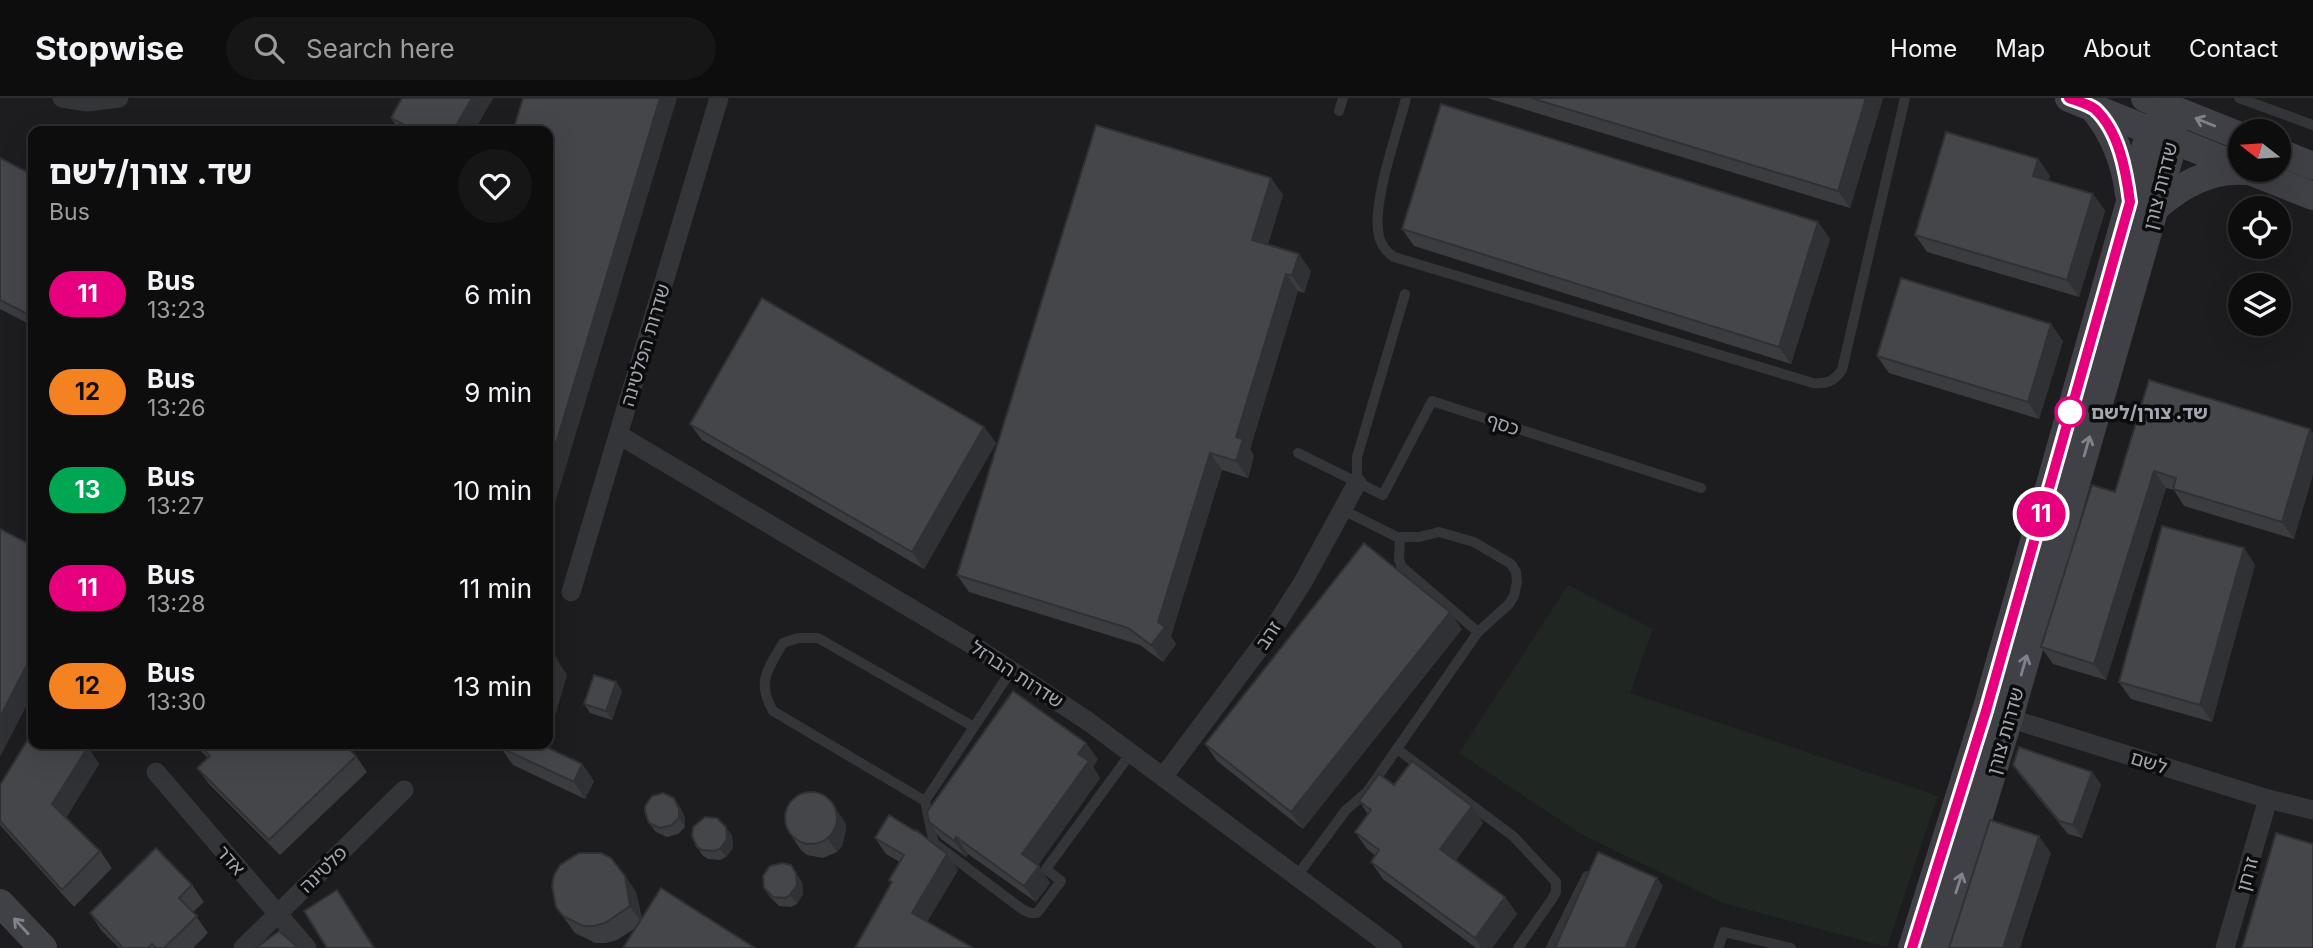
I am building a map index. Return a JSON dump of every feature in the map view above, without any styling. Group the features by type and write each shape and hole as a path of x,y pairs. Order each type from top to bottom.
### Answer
{"street":[{"path":"62,98 88,102 119,98"},
{"name":"שדרות הפלטינה","path":"571,592 719,98"},
{"path":"2081,103 2228,162"},
{"path":"2081,103 2110,131 2118,147 2127,181 2143,204 2206,177 2228,173"},
{"path":"2158,103 2228,131"},
{"name":"שדרות צורן","path":"1938,948 1997,714 2162,136 2158,103"},
{"path":"2291,157 2313,166"},
{"path":"2276,182 2313,197"},
{"name":"שדרות הברזל","path":"618,435 826,556 1089,722 1393,948"},
{"name":"זהב","path":"1163,777 1270,634 1357,483"},
{"name":"שדרות צורן","path":"1912,948 1997,714"},
{"name":"לשם","path":"1997,714 2268,799 2313,810"},
{"name":"אדר","path":"156,772 307,948"},
{"name":"פלטינה","path":"243,948 404,789"},
{"name":"זרחן","path":"2225,948 2268,799"},
{"path":"0,903 43,948"}],"lane":[{"path":"1339,111 1343,98"},
{"path":"1406,98 1382,189 1377,221 1382,245 1394,257 1824,384 1834,380 1842,370 1905,98"},
{"path":"2239,98 2313,125"},
{"path":"1298,453 1357,483 1357,457 1405,294"},
{"name":"כסף","path":"1357,483 1383,495 1432,401 1701,488"},
{"path":"1297,876 1346,810 1367,792 1478,632 1509,604 1517,582 1516,572 1511,564 1474,542 1447,533 1400,538 1343,510"},
{"path":"1400,538 1399,560 1402,567 1478,632"},
{"path":"925,801 773,711 765,697 765,674 783,643 798,638 818,638 974,727"},
{"path":"1011,671 925,801 934,843 1022,909 1037,913 1061,881 1046,869 1131,753"},
{"path":"1397,749 1514,837 1556,882 1556,892 1552,899 1518,948"},
{"path":"1551,948 1587,876"},
{"path":"1718,948 1724,932 1791,948"}],"shaded area":[{"path":"0,98 2313,98 2313,948 0,948"},
{"path":"1568,585 1653,629 1630,693 1938,796 1887,947 1723,903 1581,834 1459,753"}],"building":[{"path":"402,98 472,98 456,126 406,126 391,118"},
{"path":"523,98 660,98 553,453 553,126 515,126"},
{"path":"1531,98 1866,98 1838,191"},
{"path":"1441,104 1818,222 1779,347 1402,229"},
{"path":"1096,125 1271,178 1252,240 1299,254 1292,276 1286,274 1236,437 1243,439 1236,461 1210,453 1158,622 1165,627 1151,645 1128,628 957,575"},
{"path":"1946,132 2038,159 2033,176 2093,194 2067,280 1915,235"},
{"path":"0,158 28,172 28,314 0,300"},
{"path":"1901,278 2051,324 2028,402 1877,356"},
{"path":"762,298 984,427 912,552 690,424"},
{"path":"2149,380 2310,429 2282,522 2173,489 2176,478 2154,471 2094,664 2041,647 2092,485 2115,492"},
{"path":"2162,526 2244,548 2200,705 2119,682"},
{"path":"0,529 28,543 28,663 0,717"},
{"path":"1364,543 1450,612 1291,812 1205,744"},
{"path":"594,675 616,682 606,711 584,704"},
{"path":"1013,691 1086,743 1078,754 1089,761 1022,854 1039,866 1024,886 956,837 954,841 929,822 927,812"},
{"path":"28,739 28,749 87,749 52,804 100,851 62,890 0,821 0,785"},
{"path":"2019,747 2092,772 2073,825 2059,821 2013,765"},
{"path":"203,749 349,749 356,756 269,840 197,768 210,756"},
{"path":"503,749 550,749 582,764 574,782"},
{"path":"1412,761 1472,806 1440,849 1505,897 1475,938 1371,862 1379,850 1355,832 1371,810 1359,801 1379,774 1394,785"},
{"path":"811,792 821,794 829,800 835,808 835,828 829,836 821,842 811,844 801,842 793,836 787,828 785,818 787,808 793,800 801,794"},
{"path":"663,793 674,798 679,809 679,818 672,825 660,828 649,823 645,806 652,796"},
{"path":"889,815 916,830 947,854 912,913 973,948 855,948 904,855 875,838"},
{"path":"705,817 717,818 726,827 727,839 720,849 702,850 697,847 692,836 693,827"},
{"path":"1990,820 2039,836 2003,948 1949,948"},
{"path":"2276,833 2313,844 2313,948 2242,948"},
{"path":"156,848 192,885 179,898 197,916 164,948 156,948 152,944 148,948 123,948 90,913"},
{"path":"1598,852 1657,878 1625,948 1555,948"},
{"path":"579,853 601,853 611,858 625,876 630,906 605,923 583,926 563,916 556,907 552,886 554,875 560,865"},
{"path":"782,863 791,865 796,873 797,885 785,898 773,897 764,888 763,876 770,866"},
{"path":"661,888 755,948 623,948"},
{"path":"337,890 374,948 327,948 304,911"},
{"path":"279,931 297,948 256,948"}],"bus line":[{"name":"11","path":"1912,948 1986,711 2130,202 2123,164 2110,131 2093,108 2069,98"}],"place":[{"name":"שד. צורן/לשם","path":"2070,412"}]}
